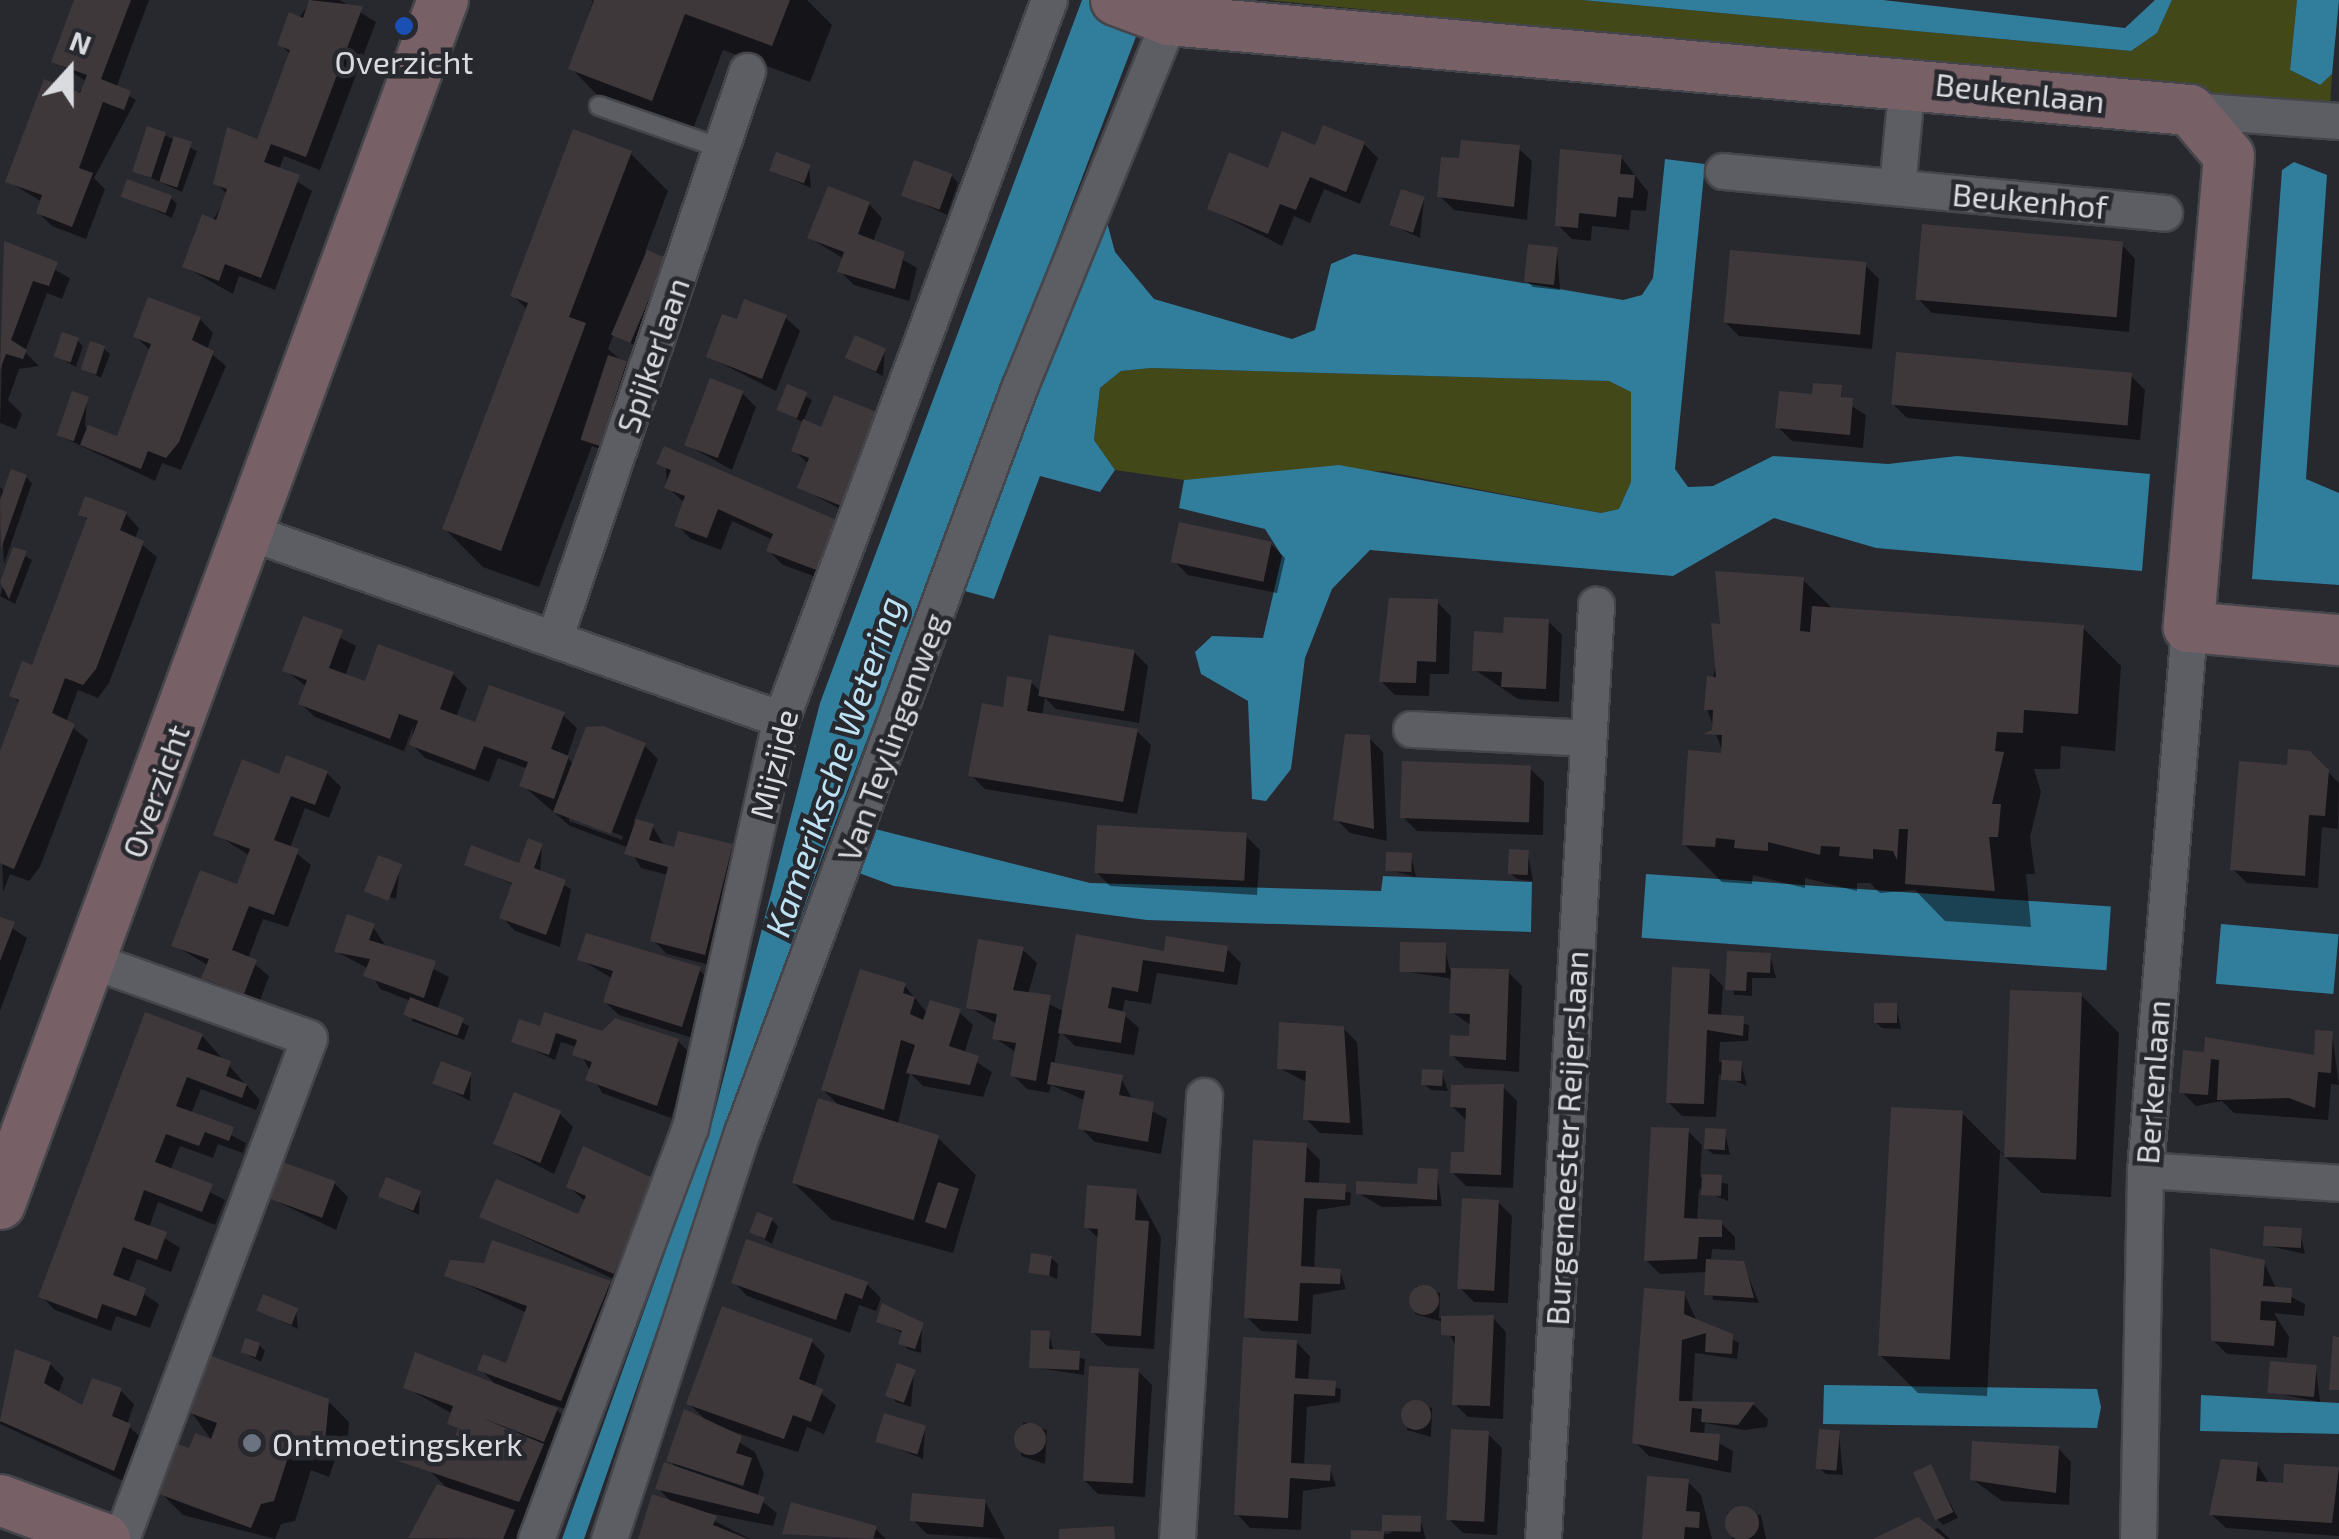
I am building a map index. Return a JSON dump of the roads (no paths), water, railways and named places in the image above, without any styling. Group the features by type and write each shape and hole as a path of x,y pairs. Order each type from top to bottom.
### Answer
{"street":[{"name":"Overzicht","path":"0,1204 93,961 443,0"},
{"name":"Mijzijde","path":"536,1539 690,1128 781,720 1050,0"},
{"name":"Beukenlaan","path":"1153,8 2190,110"},
{"name":"Van Teylingenweg","path":"609,1539 742,1130 1019,388 1153,8"},
{"name":"Spijkerlaan","path":"554,639 747,71"},
{"path":"1897,187 1906,81"},
{"path":"2190,110 2339,121"},
{"path":"2190,110 2229,156 2190,626 2339,640"},
{"name":"Beukenhof","path":"1723,171 2164,213"},
{"path":"249,532 781,720"},
{"name":"Burgemeester Reijerslaan","path":"1543,1539 1596,604"},
{"name":"Berkenlaan","path":"2138,1539 2145,1170 2190,626"},
{"path":"1411,729 1588,738"},
{"path":"93,961 308,1038 121,1539"},
{"path":"1176,1539 1204,1096"},
{"path":"2145,1170 2339,1183"},
{"path":"0,1500 106,1539"}],"lane":[{"path":"599,106 723,149"}],"water":[{"name":"Kameriksche Wetering","path":"1082,0 1150,0 821,860 584,1539 562,1539 713,1119 820,703"},
{"path":"1582,0 1883,0 2125,28 2155,0 2172,0 2157,33 2131,51"},
{"path":"2297,0 2339,0 2332,74 2320,85 2290,70"},
{"path":"1665,159 1705,164 1675,469 1688,487 1713,486 1773,456 1888,464 1957,456 2150,474 2142,571 1876,548 1774,518 1673,576 1370,550 1332,589 1305,658 1291,769 1266,801 1252,799 1248,701 1201,674 1195,652 1212,636 1263,638 1282,556 1265,529 1179,508 1184,480 1339,465 1601,513 1619,509 1631,482 1631,392 1609,381 1151,368 1121,371 1100,388 1094,440 1115,470 1100,492 1040,476 994,599 961,590 1105,215 1115,252 1154,299 1292,339 1315,330 1331,264 1354,254 1623,300 1642,295 1653,278"},
{"path":"2294,162 2327,175 2306,479 2339,493 2339,585 2252,579 2282,170"},
{"path":"875,829 1090,883 1381,891 1383,876 1532,882 1531,932 1147,920 894,886 859,873"},
{"path":"1646,874 2111,907 2106,970 1642,938"},
{"path":"2221,924 2339,934 2333,994 2216,984"},
{"path":"1824,1385 2097,1389 2101,1407 2097,1428 1823,1424"},
{"path":"2201,1395 2339,1403 2339,1434 2200,1431"}],"place":[{"name":"Overzicht","path":"404,26"},
{"name":"Ontmoetingskerk","path":"252,1443"}]}
